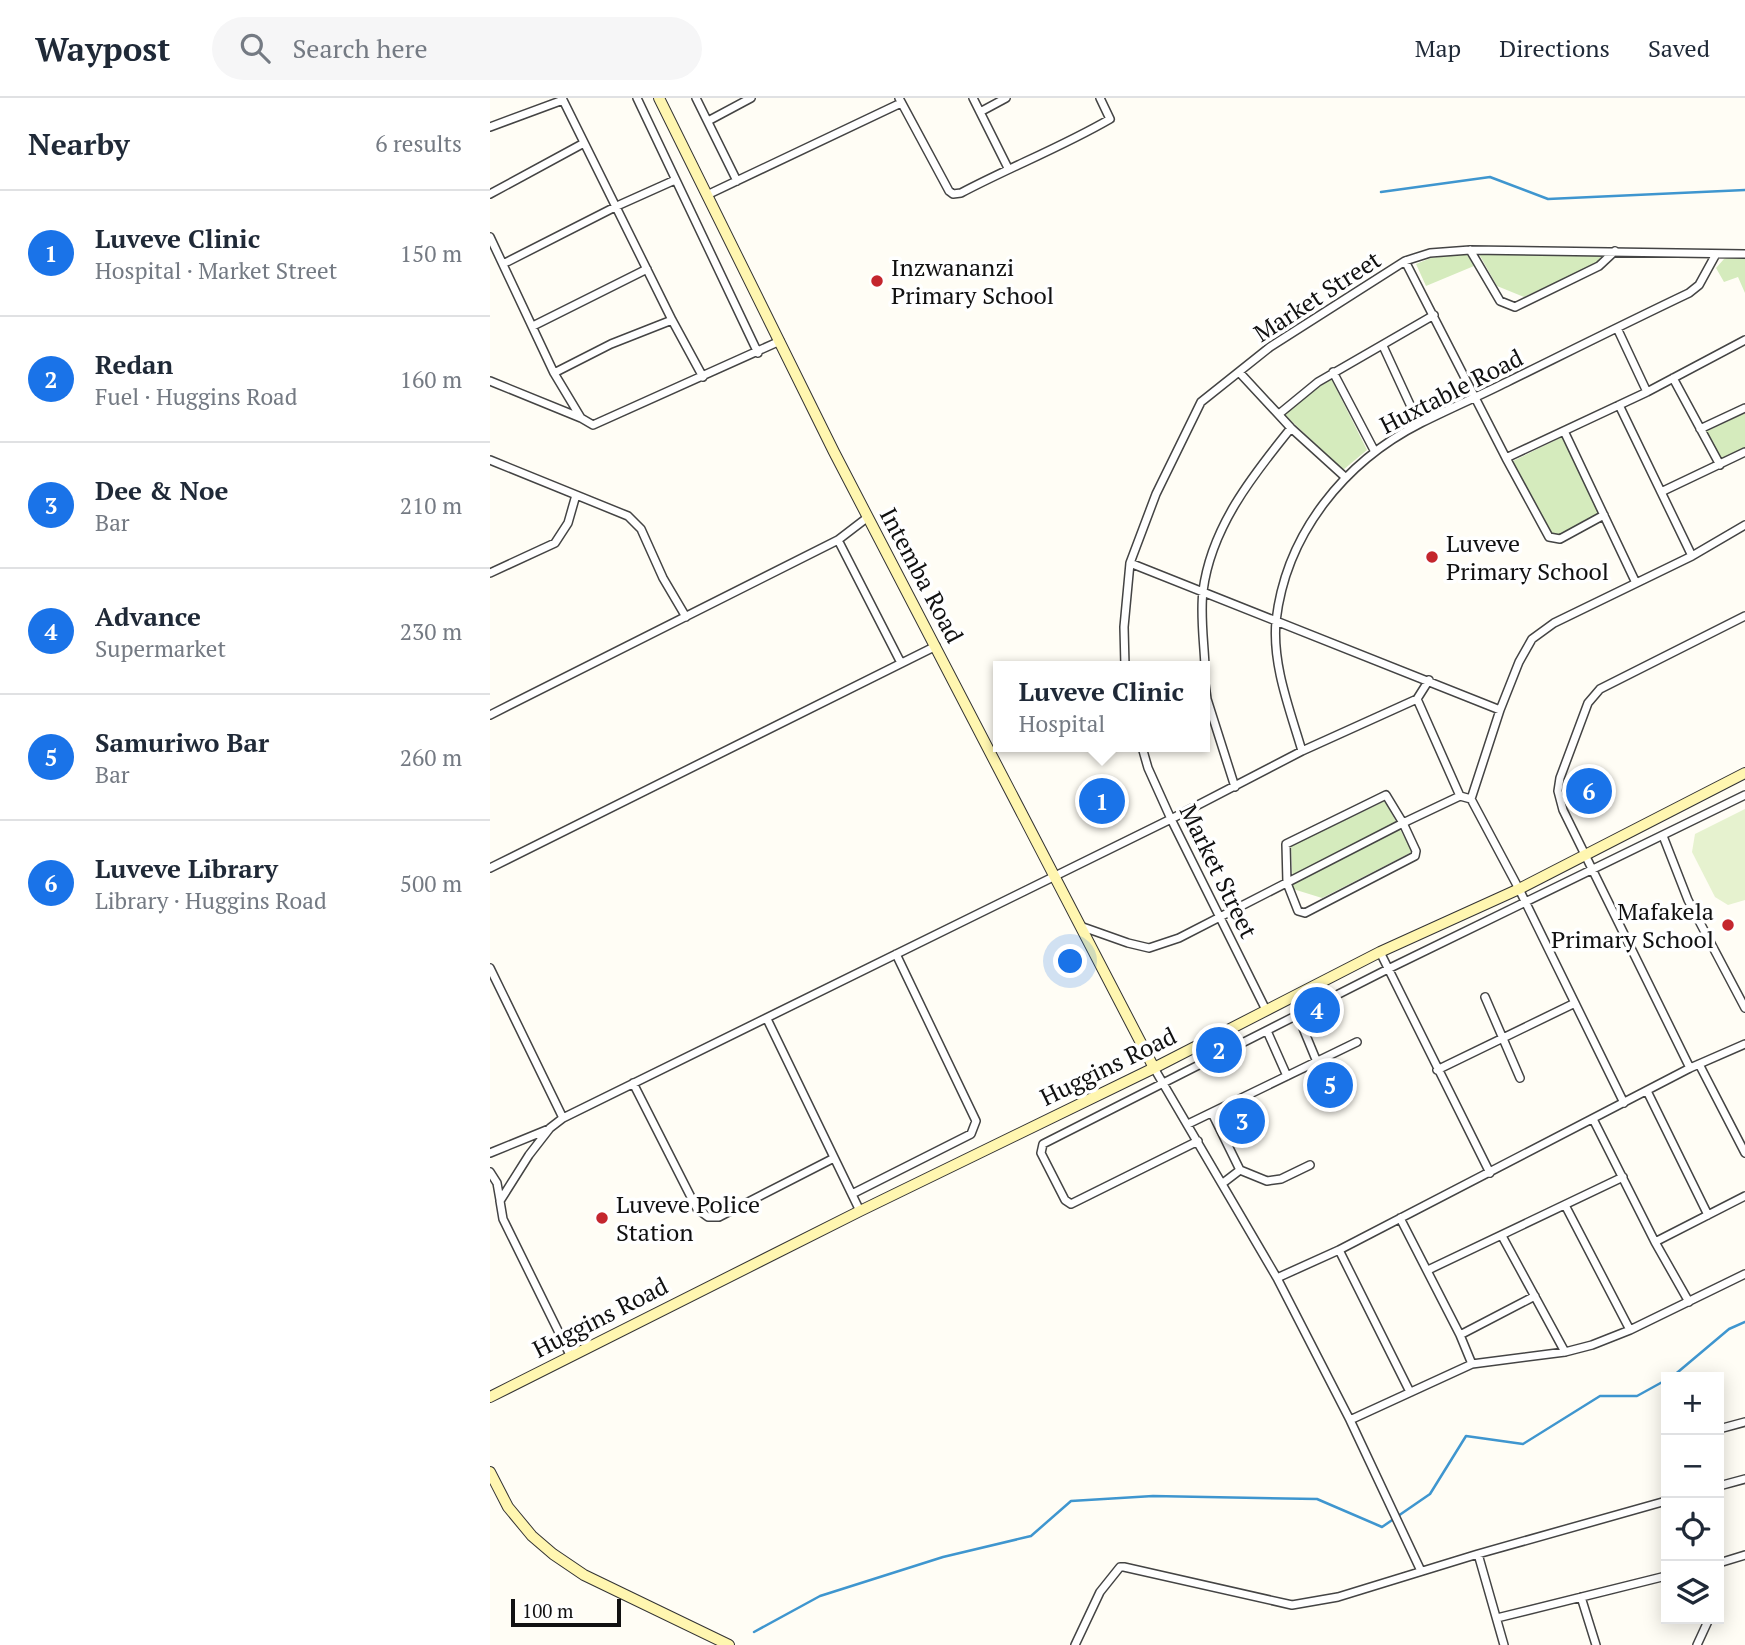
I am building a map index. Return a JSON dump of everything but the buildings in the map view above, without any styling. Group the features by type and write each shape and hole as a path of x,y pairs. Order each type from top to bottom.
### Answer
{"street":[{"path":"637,98 758,353"},
{"name":"Intemba Road","path":"659,98 868,517 1154,1068"},
{"path":"696,98 737,181"},
{"path":"708,121 751,98"},
{"path":"973,98 1007,168"},
{"path":"980,112 1006,98"},
{"path":"708,195 900,100 953,194 1086,134 1110,119 1100,98"},
{"path":"490,127 563,99 646,269 703,377"},
{"path":"490,194 584,143"},
{"path":"503,264 675,180"},
{"path":"490,237 554,373 581,418"},
{"path":"1470,250 1500,301 1515,307 1599,266 1615,251"},
{"name":"Market Street","path":"1125,661 1124,627 1130,563 1157,494 1201,402 1289,334 1405,261 1430,253 1470,250 1745,254"},
{"name":"Huxtable Road","path":"1303,751 1282,684 1276,623 1285,576 1293,553 1315,514 1345,477 1376,452 1419,424 1694,290 1716,254"},
{"path":"1405,261 1549,537 1560,539 1604,515"},
{"path":"533,326 646,269"},
{"path":"1279,414 1318,382 1434,315"},
{"path":"554,373 611,344 672,320"},
{"path":"1617,328 1647,392"},
{"path":"1506,458 1647,392 1745,340"},
{"path":"490,381 596,425 780,341"},
{"path":"1383,346 1419,424"},
{"path":"1239,372 1291,428 1345,477"},
{"path":"1334,372 1376,452"},
{"path":"1673,378 1720,465"},
{"path":"1619,405 1692,556"},
{"path":"1700,429 1745,408"},
{"path":"1205,661 1203,592 1213,550 1232,510 1255,472 1291,428"},
{"path":"1564,431 1636,583"},
{"path":"1661,492 1745,452"},
{"path":"490,460 618,511 634,521 648,540 663,578 686,617"},
{"path":"492,571 555,543 568,523 576,495"},
{"path":"490,715 838,540 868,517"},
{"path":"1624,1103 1471,799 1500,710 1519,662 1532,639 1555,623 1692,556 1745,525"},
{"path":"838,540 901,663"},
{"path":"1130,563 1500,710"},
{"path":"1690,1068 1563,810 1558,791 1560,778 1588,703 1600,689 1745,616"},
{"path":"490,868 936,646"},
{"path":"490,1153 550,1128 564,1118 633,1083 1171,819 1303,751 1417,699 1429,680"},
{"path":"1417,699 1460,796"},
{"path":"1210,708 1235,787"},
{"name":"Market Street","path":"1143,752 1171,819 1266,1010"},
{"name":"Huggins Road","path":"490,1396 1745,773"},
{"path":"1386,795 1403,823 1416,851 1415,856 1305,913 1295,907 1287,883 1284,854 1286,844 1386,795"},
{"path":"1198,1141 1072,1204 1065,1200 1041,1153 1042,1145 1388,969 1745,795"},
{"path":"1080,926 1149,948 1179,938 1460,796 1471,799"},
{"path":"1662,836 1688,900 1745,1008"},
{"path":"1380,953 1490,1173"},
{"path":"852,1194 971,1134 976,1121 897,954"},
{"path":"490,968 564,1118"},
{"path":"1485,997 1520,1078"},
{"path":"1437,1070 1575,1003"},
{"path":"1298,1016 1317,1062"},
{"path":"766,1019 860,1211"},
{"path":"1267,1031 1287,1076"},
{"path":"1188,1124 1357,1042"},
{"path":"1277,1278 1339,1250 1690,1068 1745,1044"},
{"path":"1699,1064 1745,1153"},
{"path":"1154,1068 1277,1278 1350,1420 1421,1571"},
{"path":"633,1083 698,1209 708,1217 719,1217 834,1158"},
{"path":"1647,1091 1708,1215"},
{"path":"1212,1113 1240,1170 1267,1181 1281,1179 1310,1165"},
{"path":"1593,1119 1655,1242 1689,1302"},
{"path":"500,1201 550,1128"},
{"path":"1223,1183 1240,1170"},
{"path":"490,1172 497,1183 503,1219 570,1355"},
{"path":"1428,1270 1623,1177"},
{"path":"1655,1242 1745,1196"},
{"path":"1566,1205 1630,1330"},
{"path":"1400,1218 1428,1270 1472,1364"},
{"path":"1502,1236 1565,1352"},
{"path":"1339,1250 1410,1392"},
{"path":"1350,1420 1472,1364 1565,1352 1592,1345 1630,1330 1745,1274"},
{"path":"1460,1335 1535,1296"},
{"path":"1724,1428 1745,1422"},
{"path":"490,1472 508,1507 532,1536 553,1554 584,1575 729,1645"},
{"path":"1724,1485 1745,1479"},
{"path":"1075,1645 1100,1592 1120,1567 1292,1605 1338,1597 1661,1502"},
{"path":"1478,1554 1504,1645"},
{"path":"1724,1561 1745,1555"},
{"path":"1497,1618 1661,1577"},
{"path":"1581,1597 1596,1645"},
{"path":"1697,1645 1707,1624"}],"green space":[{"path":"1467,254 1474,266 1426,286 1416,264 1431,258"},
{"path":"1479,254 1608,254 1593,265 1524,297 1497,286"},
{"path":"1745,257 1745,293 1738,277 1724,282 1716,268 1724,259"},
{"path":"1331,378 1367,450 1343,470 1284,414"},
{"path":"1745,413 1745,448 1721,461 1705,432"},
{"path":"1562,437 1600,513 1559,537 1550,534 1513,461"},
{"path":"1385,801 1412,852 1322,898 1293,889 1291,846"},
{"path":"1745,809 1745,900 1728,905 1715,897 1692,852 1695,834"}],"waterway":[{"path":"1381,192 1490,177 1548,199 1745,190"},
{"path":"1678,1372 1729,1329 1745,1322"},
{"path":"754,1632 820,1596 943,1557 1031,1536 1071,1501 1153,1496 1317,1499 1382,1527 1430,1494 1466,1436 1523,1444 1600,1396 1637,1396 1661,1383"}],"place":[{"name":"Inzwananzi Primary School","path":"877,281"},
{"name":"Luveve Primary School","path":"1432,557"},
{"name":"Luveve Library","path":"1589,791"},
{"name":"Luveve Clinic","path":"1102,801"},
{"name":"Mafakela Primary School","path":"1728,925"},
{"name":"Advance","path":"1317,1010"},
{"name":"Redan","path":"1219,1050"},
{"name":"Samuriwo Bar","path":"1330,1085"},
{"name":"Dee & Noe","path":"1242,1121"},
{"name":"Luveve Police Station","path":"602,1218"}]}
